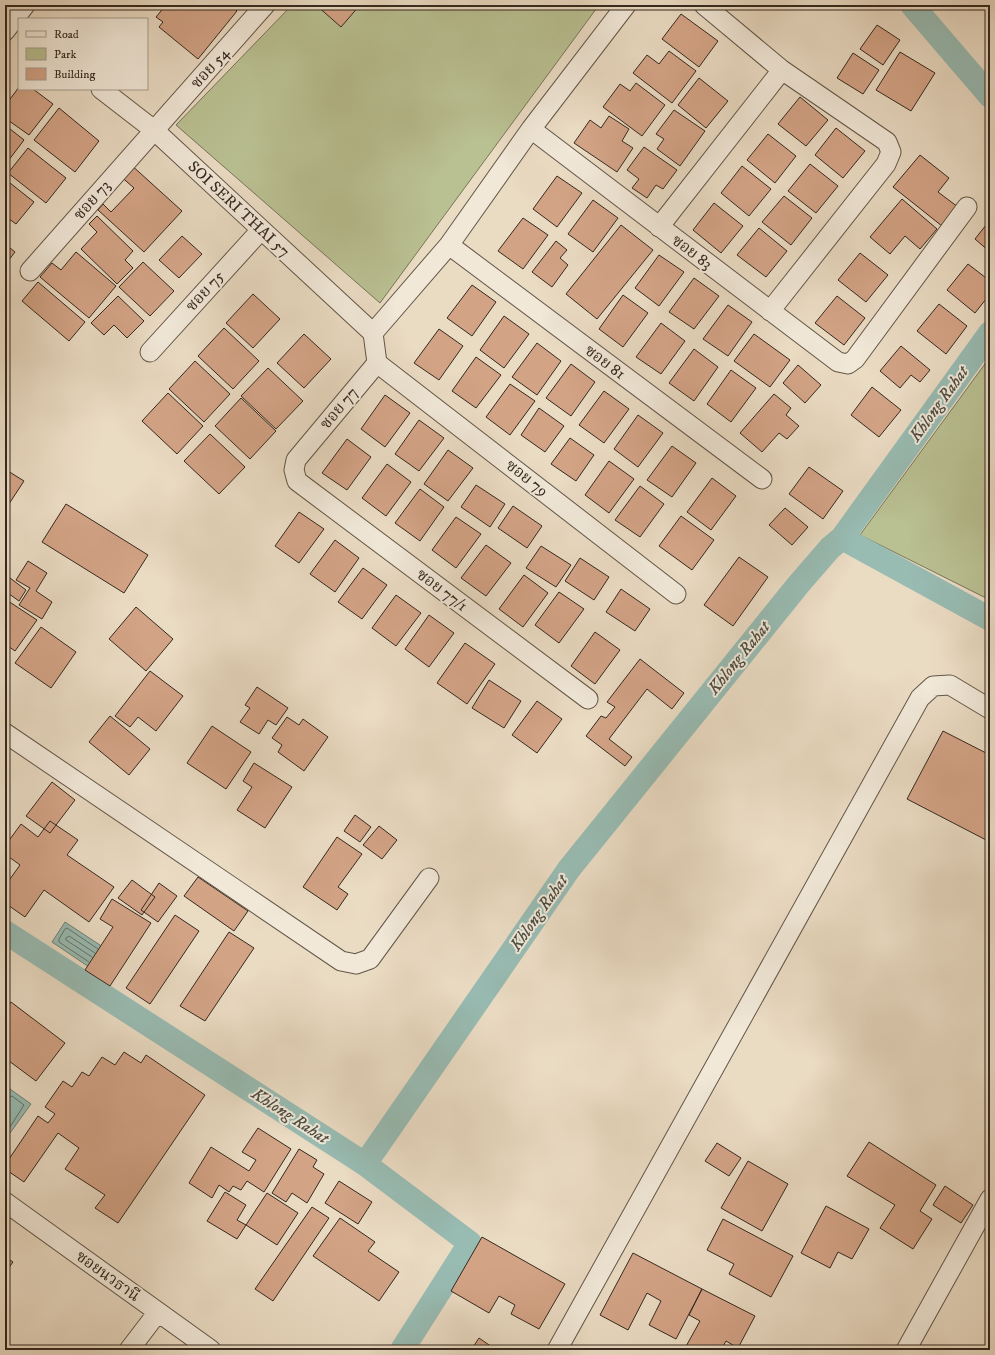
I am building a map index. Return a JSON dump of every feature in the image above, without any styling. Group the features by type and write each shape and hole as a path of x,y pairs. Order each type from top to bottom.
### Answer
{"street":[{"path":"10,24 25,5"},
{"name":"ซอย 54","path":"154,130 266,5"},
{"path":"377,363 373,334 448,245 530,129 626,5"},
{"path":"704,5 782,70 887,142 891,152 886,164 770,311"},
{"path":"660,227 782,70"},
{"name":"SOI SERI THAI 57","path":"102,90 154,130 373,334"},
{"name":"ซอย 83","path":"530,129 838,362 848,364 855,359 967,207"},
{"name":"ซอย 73","path":"30,270 154,130"},
{"name":"ซอย 75","path":"150,352 261,230"},
{"name":"ซอย 81","path":"448,245 762,479"},
{"name":"ซอย 77","path":"297,480 294,470 296,460 377,363"},
{"name":"ซอย 79","path":"377,363 676,594"},
{"name":"ซอย 77/1","path":"297,480 588,699"},
{"path":"557,1350 920,698 933,686 950,685 990,709"},
{"path":"5,733 341,961 356,964 370,959 429,878"},
{"path":"906,1350 990,1199"},
{"name":"ซอยนวธานี","path":"5,1202 211,1350"},
{"path":"129,1350 158,1312"}],"green space":[{"path":"292,5 599,5 380,303 176,125"},
{"path":"990,357 990,600 860,535"}],"water":[{"path":"65,922 109,951 95,971 52,942"},
{"path":"10,1089 31,1104 10,1133 5,1130 5,1097"}],"building":[{"path":"166,5 230,5 237,11 198,59 159,27 163,22 156,17"},
{"path":"316,5 360,5 341,27"},
{"path":"681,14 718,41 699,67 662,39"},
{"path":"877,25 900,40 883,65 860,49"},
{"path":"669,51 696,71 672,103 633,73 647,55 659,64"},
{"path":"900,52 935,73 911,111 876,90"},
{"path":"853,53 879,70 863,94 837,78"},
{"path":"699,78 728,101 706,128 678,105"},
{"path":"636,83 665,105 642,136 603,107 620,84 630,91"},
{"path":"18,88 18,90 34,90 53,104 29,135 5,118 5,106"},
{"path":"800,97 828,120 806,146 778,124"},
{"path":"59,108 99,141 75,172 34,140"},
{"path":"674,110 705,131 680,166 657,149 664,139 656,134"},
{"path":"609,116 629,129 622,141 633,148 617,172 574,143 590,120 601,128"},
{"path":"5,125 24,140 5,165"},
{"path":"836,128 865,151 843,178 815,155"},
{"path":"768,134 796,156 775,183 747,160"},
{"path":"644,147 677,170 663,189 656,185 647,198 632,188 639,179 627,170"},
{"path":"28,148 66,178 46,203 8,173"},
{"path":"920,155 949,178 938,192 958,207 942,226 893,187"},
{"path":"129,163 182,211 144,252 98,210 103,204 111,212 134,188 118,174"},
{"path":"810,164 838,186 816,213 788,191"},
{"path":"742,166 771,189 749,216 721,193"},
{"path":"557,176 582,193 557,227 533,209"},
{"path":"5,179 34,202 16,224 5,216"},
{"path":"784,196 812,218 791,245 762,222"},
{"path":"902,199 937,229 920,249 905,236 890,254 870,237"},
{"path":"593,200 618,218 593,252 568,234"},
{"path":"714,203 743,226 721,253 693,230"},
{"path":"97,216 133,251 125,260 133,268 117,284 81,249 97,232 89,224"},
{"path":"523,218 548,235 523,269 498,251"},
{"path":"990,220 990,252 975,239"},
{"path":"621,225 653,250 597,319 566,294"},
{"path":"759,228 787,251 766,277 737,255"},
{"path":"182,236 202,254 179,278 159,260"},
{"path":"556,241 567,250 560,258 568,265 552,287 532,272"},
{"path":"5,244 15,252 5,265"},
{"path":"76,252 116,286 89,318 40,277 52,263 61,270"},
{"path":"860,253 888,275 866,302 838,280"},
{"path":"659,255 684,272 659,306 635,288"},
{"path":"143,262 174,291 150,316 119,287"},
{"path":"968,264 990,281 990,294 975,313 947,290"},
{"path":"694,278 719,296 694,329 669,312"},
{"path":"38,282 85,322 69,341 22,301"},
{"path":"472,285 496,302 472,336 447,318"},
{"path":"253,294 280,319 253,348 226,323"},
{"path":"623,295 648,313 623,347 599,329"},
{"path":"118,296 144,321 127,338 114,325 104,335 91,323"},
{"path":"837,296 865,318 844,345 815,323"},
{"path":"939,304 967,326 946,354 917,331"},
{"path":"728,305 752,322 728,356 703,339"},
{"path":"504,316 529,334 504,368 480,350"},
{"path":"661,323 685,341 661,374 636,357"},
{"path":"224,328 259,361 233,389 198,356"},
{"path":"439,329 463,346 439,380 414,363"},
{"path":"304,334 331,359 304,388 277,363"},
{"path":"754,334 790,360 770,387 734,361"},
{"path":"537,343 561,361 537,395 512,377"},
{"path":"901,346 930,370 920,382 911,375 900,388 880,371"},
{"path":"694,349 718,367 694,401 669,383"},
{"path":"476,357 501,375 476,408 452,391"},
{"path":"195,361 230,394 204,422 169,389"},
{"path":"571,364 595,382 571,416 546,398"},
{"path":"798,365 821,385 805,403 783,383"},
{"path":"268,368 303,401 276,429 241,396"},
{"path":"731,370 756,388 731,422 707,404"},
{"path":"510,384 535,401 510,435 486,417"},
{"path":"872,387 901,410 879,437 851,415"},
{"path":"604,391 629,409 604,443 579,425"},
{"path":"168,393 203,426 177,454 142,421"},
{"path":"774,394 791,408 786,415 799,426 787,439 779,433 762,452 740,433"},
{"path":"385,395 410,413 385,447 361,429"},
{"path":"241,398 276,431 250,459 215,426"},
{"path":"539,408 564,426 545,452 521,435"},
{"path":"638,415 663,433 638,467 614,449"},
{"path":"419,420 444,438 419,471 395,454"},
{"path":"210,434 245,467 219,494 184,461"},
{"path":"570,438 594,455 576,481 551,464"},
{"path":"347,439 371,457 347,490 322,473"},
{"path":"672,446 696,463 672,497 647,480"},
{"path":"448,450 473,468 448,501 424,484"},
{"path":"609,461 634,479 609,513 585,495"},
{"path":"387,464 411,482 386,516 362,498"},
{"path":"809,467 843,491 823,519 789,494"},
{"path":"8,471 24,481 5,510 5,477"},
{"path":"712,478 736,496 711,530 687,512"},
{"path":"476,485 505,504 490,527 461,507"},
{"path":"640,486 664,504 640,537 615,520"},
{"path":"420,489 444,507 420,541 395,523"},
{"path":"66,504 148,555 124,593 42,542"},
{"path":"513,506 542,526 527,548 498,528"},
{"path":"785,508 808,527 792,545 769,525"},
{"path":"299,512 324,529 299,563 275,546"},
{"path":"681,516 714,540 692,570 659,546"},
{"path":"456,517 481,534 456,568 432,550"},
{"path":"335,540 359,558 335,592 310,574"},
{"path":"486,545 511,563 486,596 461,578"},
{"path":"541,546 571,565 556,587 526,568"},
{"path":"739,557 768,577 733,626 704,605"},
{"path":"580,558 609,577 594,600 565,581"},
{"path":"28,561 47,573 36,591 52,602 42,619 19,605 30,588 16,580"},
{"path":"363,568 387,585 362,619 338,602"},
{"path":"524,575 548,593 523,627 499,609"},
{"path":"10,578 26,590 19,601 5,591 5,584"},
{"path":"621,589 650,609 635,631 606,612"},
{"path":"559,592 584,609 559,643 535,625"},
{"path":"396,595 421,613 396,646 372,628"},
{"path":"5,599 37,620 15,651 5,644"},
{"path":"136,607 173,639 146,671 109,639"},
{"path":"429,615 454,633 429,667 405,649"},
{"path":"41,627 76,652 51,688 15,663"},
{"path":"595,632 620,650 595,684 571,666"},
{"path":"465,643 495,664 467,704 437,683"},
{"path":"640,659 684,693 672,709 647,689 609,739 632,757 625,766 586,736 601,716 606,718 615,707 607,702"},
{"path":"150,671 183,696 156,731 138,717 130,727 115,716"},
{"path":"489,680 521,701 504,728 472,708"},
{"path":"257,687 288,708 276,725 268,720 259,734 240,722 250,708 245,705"},
{"path":"537,701 562,719 537,753 512,735"},
{"path":"110,716 150,749 129,775 89,742"},
{"path":"287,717 299,725 303,719 328,737 304,771 278,752 282,745 272,738"},
{"path":"212,726 251,752 226,789 187,763"},
{"path":"943,731 990,755 990,842 907,799"},
{"path":"254,763 292,787 265,828 237,810 252,787 243,781"},
{"path":"52,782 75,800 50,833 26,816"},
{"path":"355,815 371,827 360,842 344,831"},
{"path":"50,821 78,840 67,855 114,887 89,922 44,890 25,917 5,903 5,886 20,865 5,854 5,846 21,824 38,837"},
{"path":"379,826 397,840 382,859 363,845"},
{"path":"337,837 362,854 338,887 348,894 337,910 303,887"},
{"path":"198,877 248,911 234,931 184,896"},
{"path":"132,880 155,897 142,915 118,898"},
{"path":"159,883 177,896 158,922 141,910"},
{"path":"112,899 151,923 110,986 85,970 113,927 100,919"},
{"path":"175,915 199,931 150,1004 126,988"},
{"path":"229,932 254,948 205,1021 180,1006"},
{"path":"11,1002 65,1043 36,1081 5,1058 5,1010"},
{"path":"124,1052 141,1063 146,1055 205,1095 118,1223 95,1208 105,1195 65,1169 79,1148 58,1133 24,1182 5,1169 5,1165 38,1116 48,1123 55,1114 45,1107 63,1081 72,1087 82,1072 89,1076 102,1057 115,1065"},
{"path":"258,1128 291,1149 264,1192 247,1181 241,1190 233,1186 229,1192 219,1185 212,1198 189,1183 211,1147 249,1171 256,1160 242,1152"},
{"path":"869,1142 936,1185 920,1211 932,1219 913,1249 880,1228 895,1205 847,1176"},
{"path":"717,1143 741,1158 729,1176 705,1161"},
{"path":"299,1149 317,1160 313,1167 324,1174 307,1203 292,1193 286,1202 272,1193"},
{"path":"748,1161 788,1184 762,1231 721,1208"},
{"path":"339,1181 372,1202 358,1224 325,1203"},
{"path":"945,1186 973,1205 961,1223 933,1205"},
{"path":"225,1192 246,1205 237,1220 246,1225 237,1239 207,1221"},
{"path":"267,1193 298,1213 277,1245 246,1225"},
{"path":"826,1206 869,1229 852,1259 838,1252 830,1268 801,1253"},
{"path":"312,1207 329,1218 273,1301 255,1289"},
{"path":"340,1218 375,1242 368,1251 399,1272 379,1301 313,1256"},
{"path":"723,1219 793,1256 771,1297 729,1274 734,1264 707,1250"},
{"path":"482,1237 565,1284 539,1329 511,1314 515,1305 499,1296 489,1313 451,1291"},
{"path":"633,1253 702,1289 676,1339 649,1325 661,1301 647,1293 628,1330 600,1315"},
{"path":"5,1257 13,1262 5,1273"},
{"path":"702,1289 755,1316 738,1348 726,1341 721,1350 684,1350 700,1321 689,1315"},
{"path":"479,1338 492,1347 491,1350 471,1350"}],"waterway":[{"path":"912,5 990,96"},
{"name":"Khlong Rahat","path":"5,932 365,1164 569,869 798,585 830,548 842,538 990,333"},
{"path":"842,538 990,619"},
{"path":"365,1164 470,1243 402,1350"}]}
